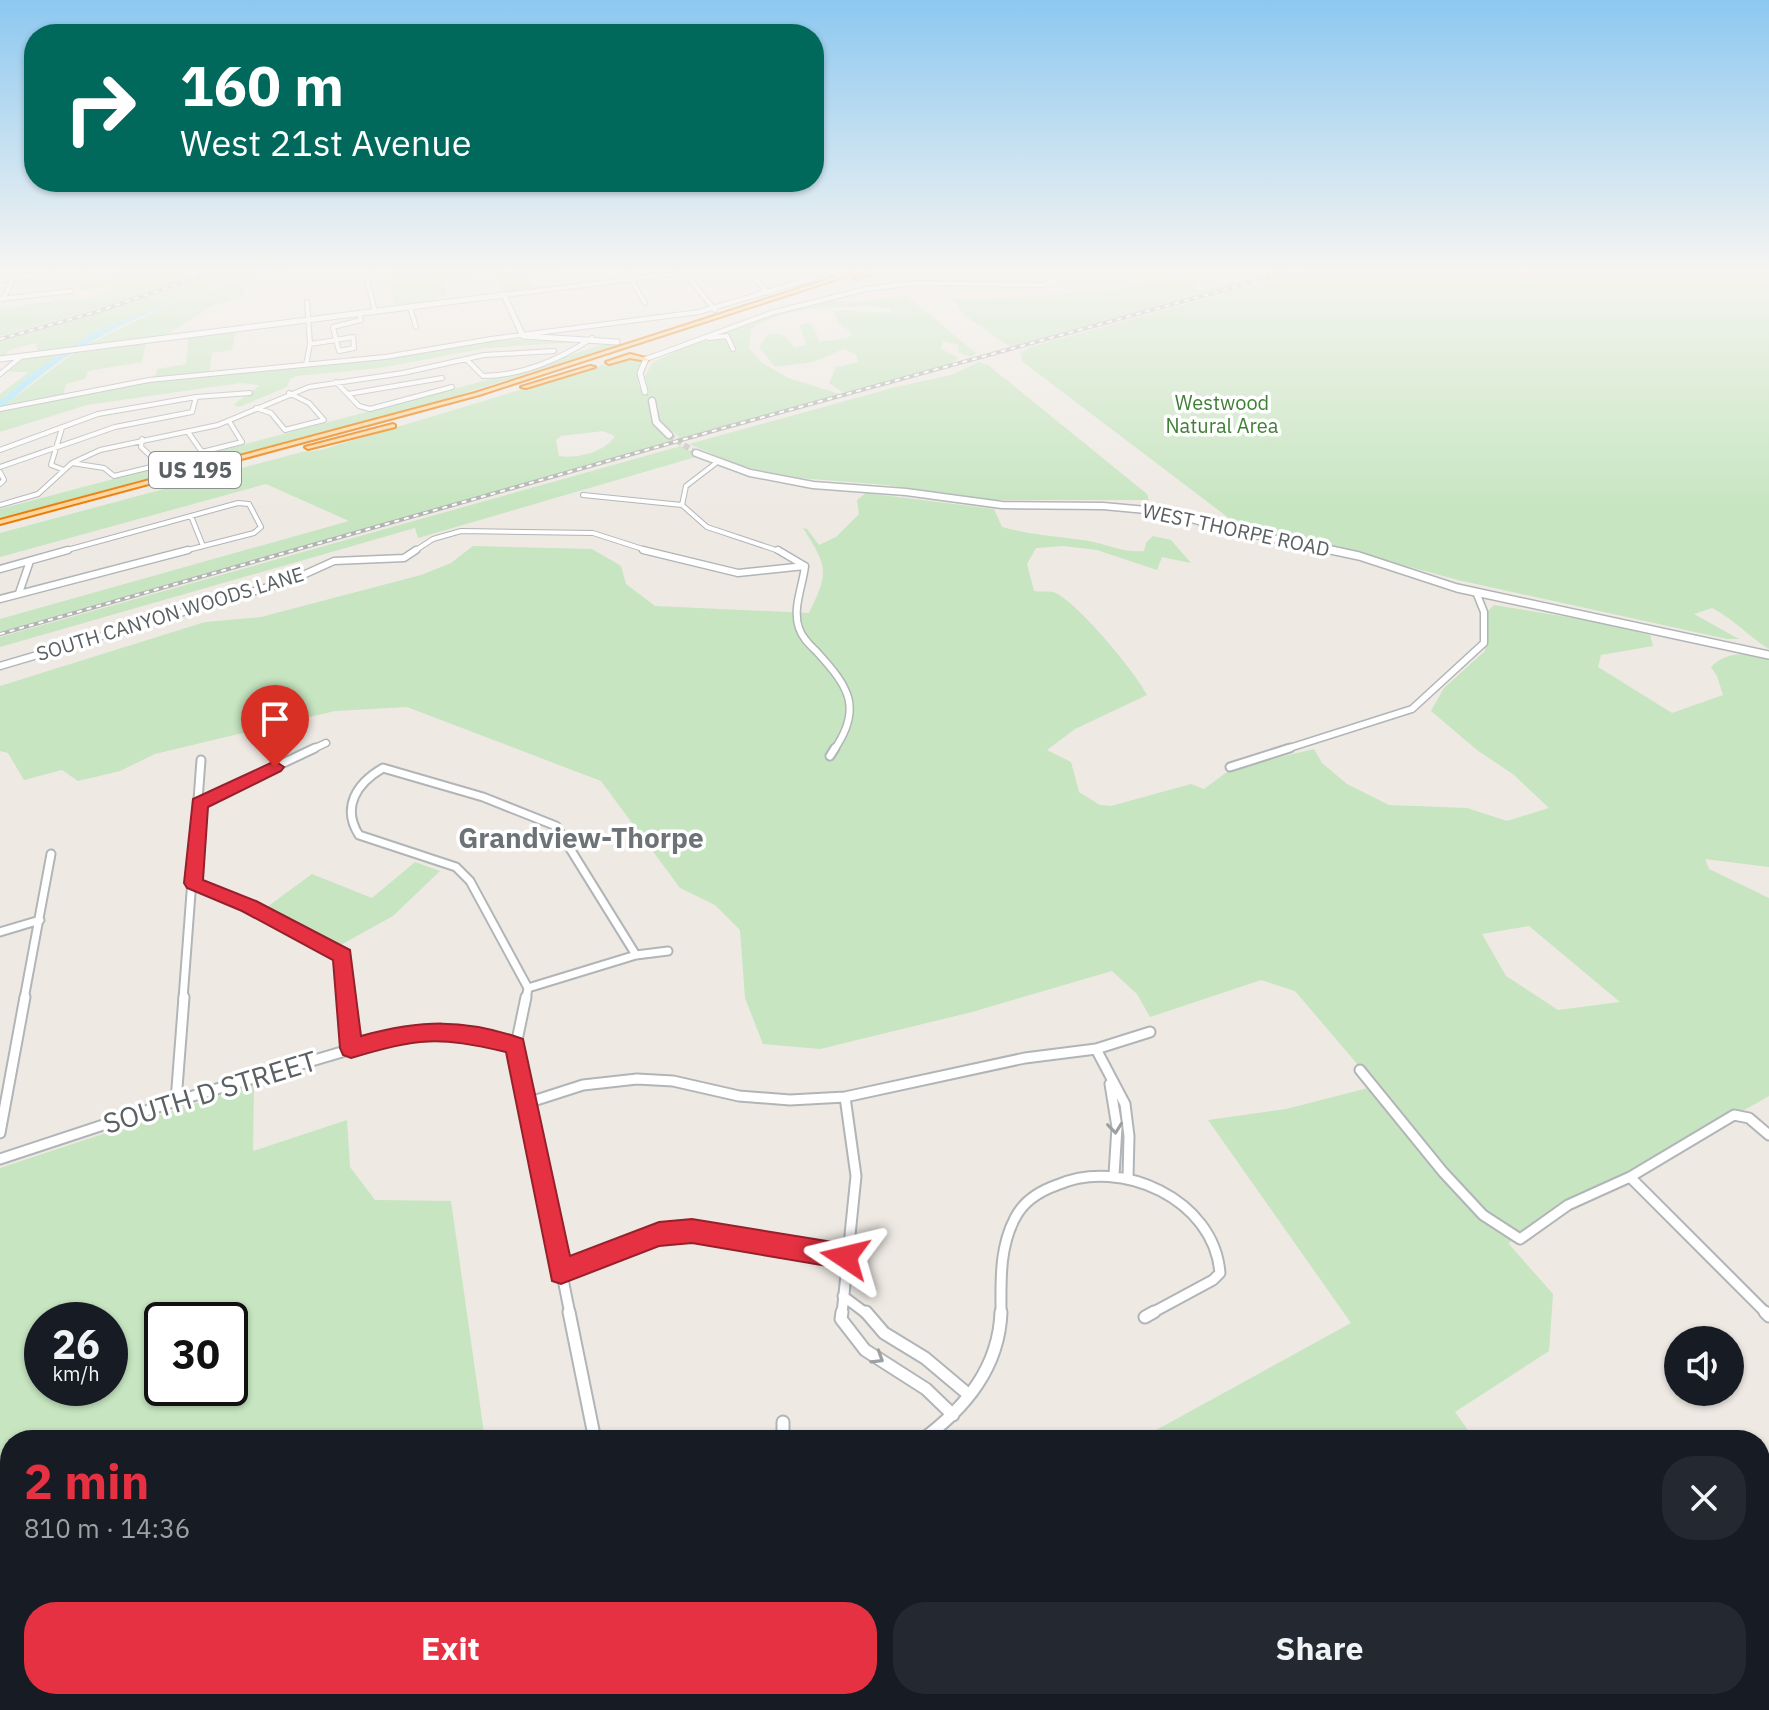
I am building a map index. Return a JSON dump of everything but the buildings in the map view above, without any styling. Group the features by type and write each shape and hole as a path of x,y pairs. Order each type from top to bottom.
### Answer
{"highway":[{"path":"530,378 616,350"},
{"name":"US 195","path":"0,522 390,419 620,350"},
{"path":"524,387 638,350"},
{"path":"643,350 646,359"},
{"path":"390,419 310,441 308,447 450,409 625,356 646,359"},
{"name":"US 195","path":"0,529 308,447"}],"street":[{"path":"0,359 73,350"},
{"path":"306,365 309,350"},
{"path":"0,409 149,380 430,350"},
{"path":"466,359 488,377 573,350"},
{"path":"645,392 640,373 646,359 666,355 674,350"},
{"path":"0,505 38,494 72,463 100,450 229,421 289,393 466,359 554,351"},
{"path":"508,353 520,369"},
{"path":"0,374 21,357"},
{"path":"336,382 359,406 370,409 452,387 429,368"},
{"path":"348,394 442,378"},
{"path":"0,450 98,414 196,397 250,393"},
{"path":"256,408 271,413 288,430 324,420 309,403 289,393"},
{"path":"1,484 4,480 0,469 115,427 192,411 196,397"},
{"path":"652,401 656,422 669,435"},
{"path":"155,436 157,418"},
{"path":"188,432 199,451 242,442 229,421"},
{"path":"62,428 51,467 64,470"},
{"path":"72,463 104,468 114,476 156,464 141,447 142,439"},
{"name":"WEST THORPE ROAD","path":"696,453 716,463 750,473 813,485 1002,505 1103,506 1168,512 1226,529 1359,556 1476,592 1769,655"},
{"path":"716,463 691,479 682,494 682,505 691,519 709,531 771,545 789,552 805,566 804,588 797,614 799,630 840,678 853,706 849,730 830,756"},
{"path":"583,495 682,505"},
{"path":"0,569 246,502 261,527 254,533 0,599"},
{"path":"191,516 203,546"},
{"name":"SOUTH CANYON WOODS LANE","path":"0,666 292,580 334,561 404,558 433,539 461,531 593,533 634,548 738,573 805,566"},
{"path":"19,593 30,561"},
{"path":"1230,767 1412,709 1484,643 1484,612 1476,592"},
{"path":"199,803 326,743"},
{"path":"176,1101 201,760"},
{"path":"593,1430 516,1045 528,988 470,881 456,867 359,835 349,824 347,812 351,802 369,774 383,768 483,797 556,826 636,955"},
{"path":"0,1133 51,854"},
{"path":"194,883 249,906 343,956 351,1048"},
{"path":"0,932 40,920"},
{"path":"528,988 636,955 668,951"},
{"name":"SOUTH D STREET","path":"0,1159 176,1101 406,1033 453,1031 516,1045"},
{"path":"527,1103 583,1085 637,1079 673,1081 739,1096 790,1100 845,1097 1025,1058 1096,1049 1150,1032"},
{"path":"1096,1049 1111,1082 1122,1096 1128,1126 1128,1178"},
{"path":"1360,1070 1443,1172 1483,1215 1520,1239 1568,1205 1630,1177 1734,1115 1749,1118 1769,1135"},
{"path":"1111,1082 1117,1137 1114,1175"},
{"path":"845,1097 856,1176 845,1257 841,1319 853,1339 876,1359 926,1389 953,1415"},
{"path":"934,1430 953,1415 969,1395 995,1351 1003,1314 1003,1255 1017,1214 1057,1185 1084,1177 1114,1175 1128,1178 1160,1191 1184,1206 1214,1242 1220,1257 1220,1273 1213,1280 1145,1317"},
{"path":"1630,1177 1769,1316"},
{"path":"561,1272 659,1234 692,1231 845,1257"},
{"path":"843,1296 862,1308 884,1333 925,1358 969,1395"},
{"path":"783,1422 783,1430"}],"green space":[{"path":"0,350 10,350 5,357 0,358"},
{"path":"144,350 142,362 88,371 85,379 66,384 63,396 2,407 75,352"},
{"path":"187,350 232,350 212,353 209,373 155,378 157,369 186,364"},
{"path":"433,350 476,350 380,368 297,376 290,379 287,387 239,407 233,405 260,385 240,383 87,405 0,432 0,412 144,382 359,362"},
{"path":"587,350 606,350 396,414 0,519 0,509 514,373"},
{"path":"678,350 751,350 761,362 788,378 843,395 683,440 659,420 658,405 654,400 649,402 651,420 673,441 0,632 0,619 349,521 266,484 0,557 0,533 302,452 321,450 626,358 642,360 638,384 643,393 649,394 645,376 652,363","holes":["603,431 615,436 590,453 559,456 556,440 561,436"]},
{"path":"761,350 841,350 814,362 775,367"},
{"path":"845,350 943,350 959,358 948,365 846,394 829,383 836,367 859,362 855,354"},
{"path":"972,350 976,353 971,357 957,351"},
{"name":"Westwood Natural Area","path":"1025,350 1769,350 1769,649 1712,608 1694,614 1739,639 1727,639 1458,580 1355,552 1242,528 1023,362 1020,353"},
{"path":"66,353 35,371 0,401 0,394 29,372 8,372 25,358"},
{"path":"979,362 988,365 1147,494 1149,500 980,500 887,485 800,478 746,468 689,444 896,387 951,375"},
{"path":"681,446 699,456 418,538 415,528 0,647 0,637"},
{"path":"866,493 994,509 1002,527 1130,551 1144,551 1146,543 1153,536 1171,540 1191,563 1162,557 1157,570 1097,550 1063,546 1036,548 1027,564 1034,591 1053,592 1076,608 1119,655 1147,695 1075,729 1047,750 1071,762 1079,792 1100,805 1111,806 1191,784 1204,789 1231,769 1314,749 1322,763 1347,784 1389,805 1467,808 1507,821 1549,808 1514,775 1477,750 1431,711 1444,688 1485,651 1488,611 1494,605 1598,622 1650,635 1653,646 1601,655 1598,667 1672,713 1723,695 1711,667 1723,658 1745,654 1769,659 1769,867 1705,859 1709,869 1769,898 1769,1096 1508,1243 1553,1294 1549,1351 1455,1412 1468,1430 1156,1430 1351,1323 1208,1120 1286,1109 1376,1086 1295,991 1261,980 1150,1017 1137,994 1112,971 972,1012 820,1049 763,1044 745,998 740,930 715,905 680,888 601,781 407,707 335,711 155,754 120,771 78,781 62,770 24,780 8,753 0,751 0,686 205,622 261,617 421,575 451,563 473,546 592,549 621,566 626,584 655,606 809,613 820,588 823,570 803,528 819,545 836,537 859,514 857,500","holes":["1529,926 1620,1002 1558,1010 1506,976 1482,934"]},
{"path":"415,862 440,871 393,916 337,947 267,907 312,874 372,898"},
{"path":"254,1084 253,1151 347,1120 350,1167 375,1200 451,1201 484,1430 0,1430 0,1168"}],"water":[{"path":"67,350 78,350 0,409 0,401 35,371"}],"tunnel":[{"path":"669,435 696,453"}],"railway":[{"path":"0,634 1007,350"}],"district":[{"name":"Grandview-Thorpe","path":"581,838"}],"route":[{"path":"275,767 199,803 194,883 249,906 343,956 351,1048 406,1033 427,1031 453,1031 516,1045 561,1272 659,1234 692,1231 845,1257"}]}
